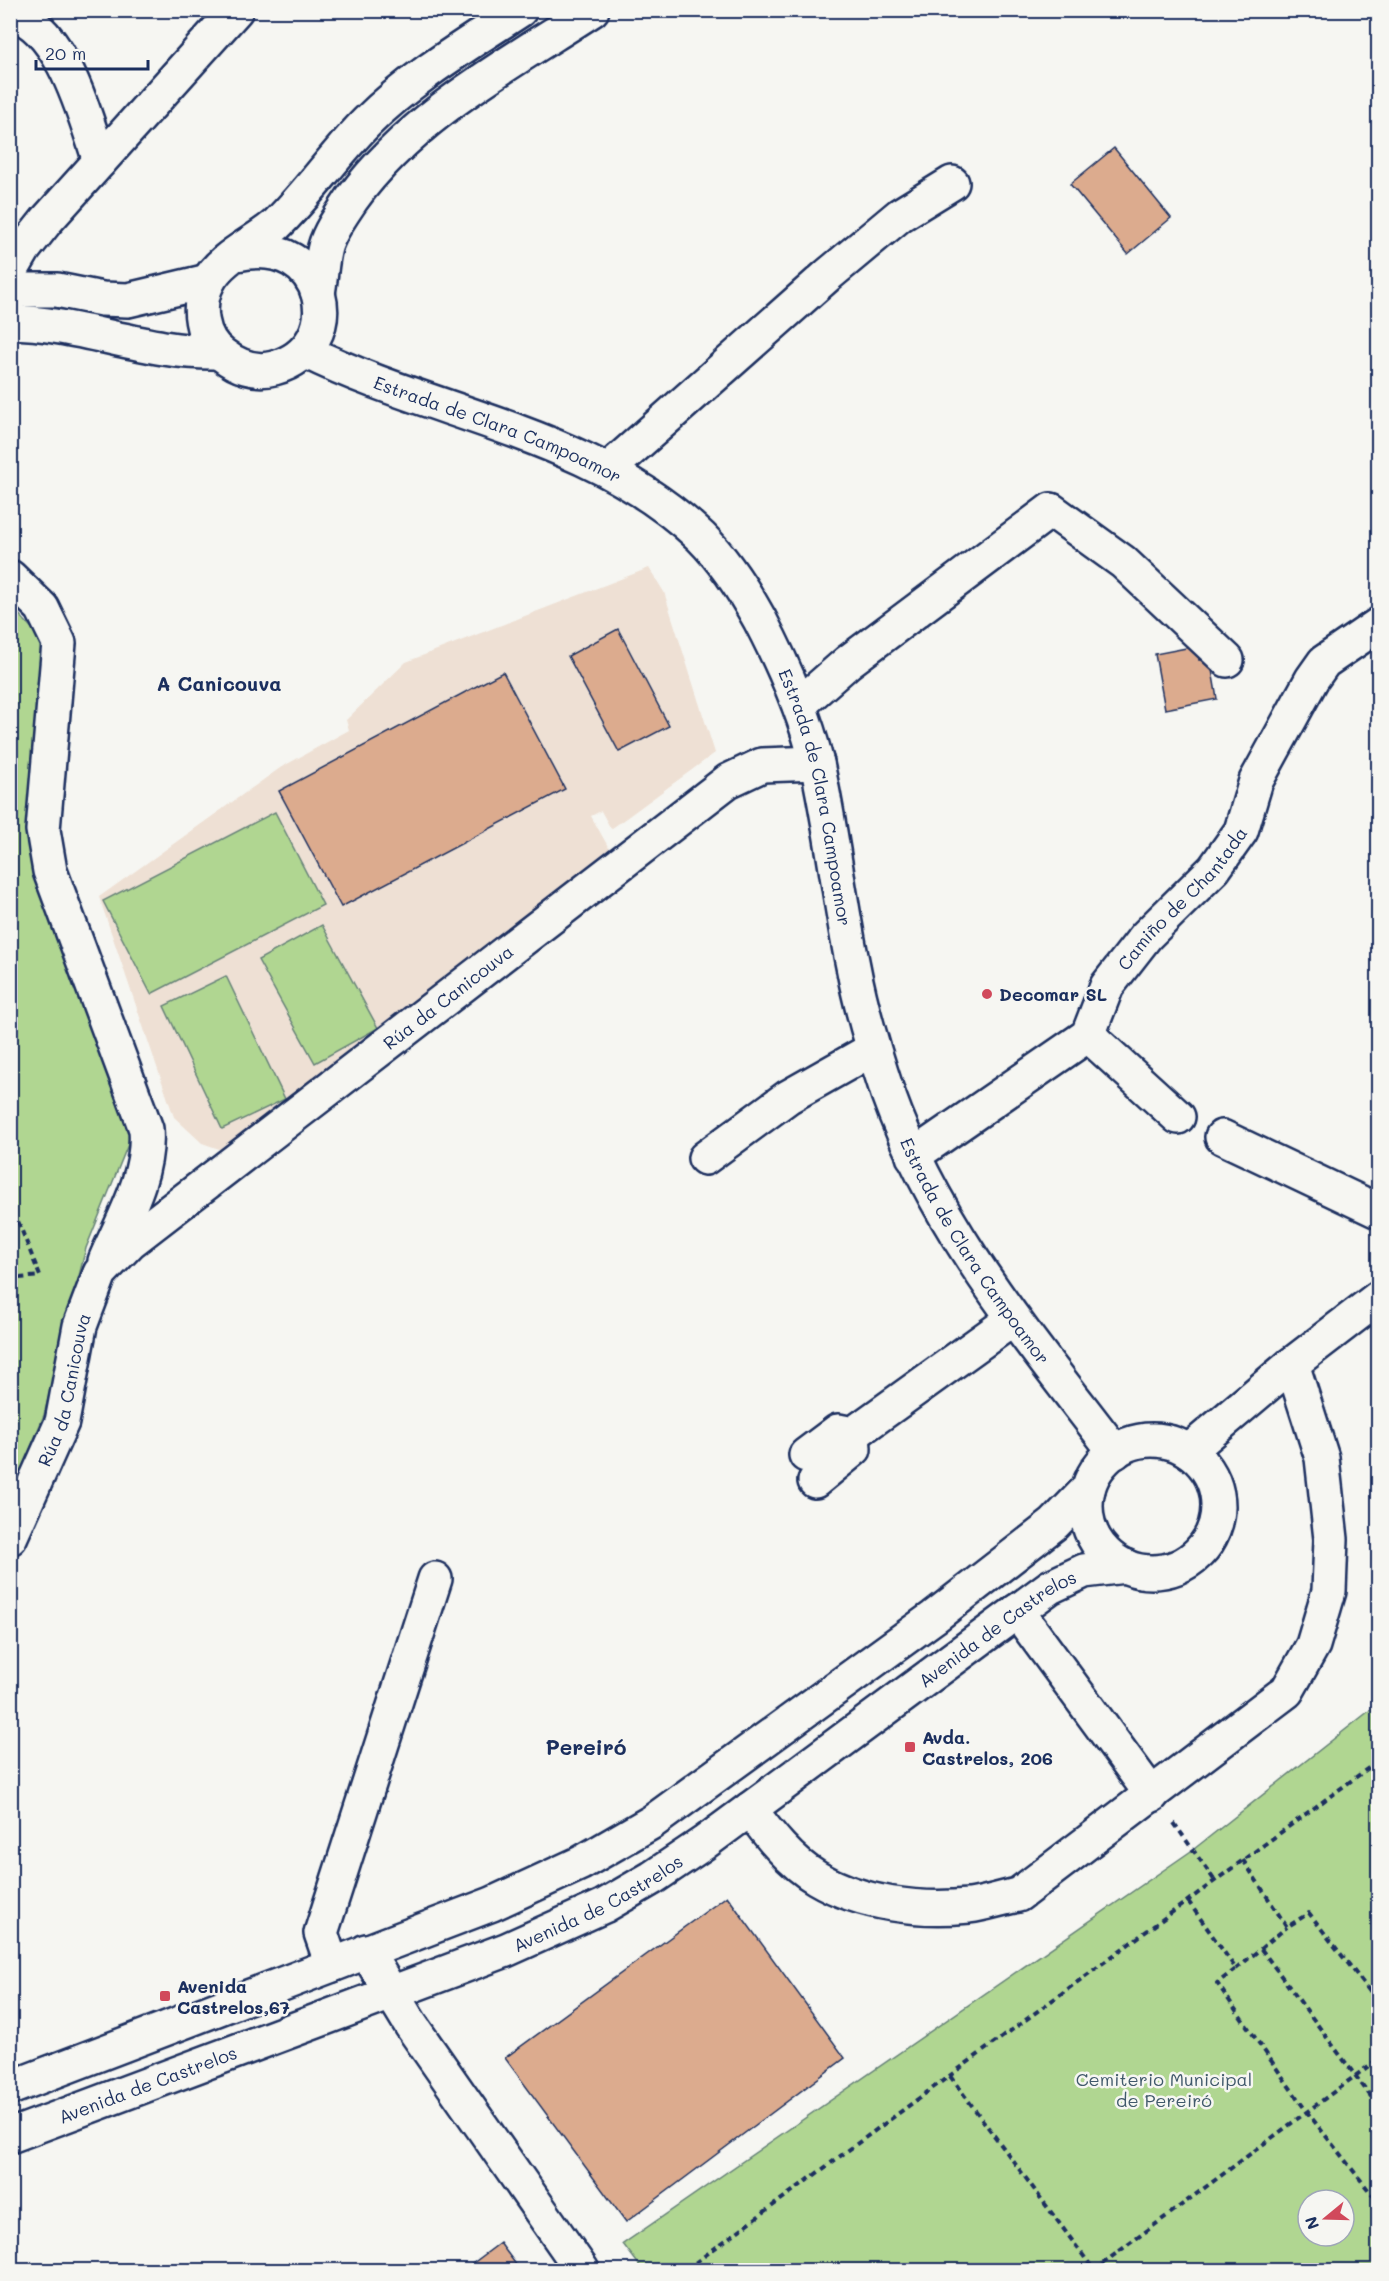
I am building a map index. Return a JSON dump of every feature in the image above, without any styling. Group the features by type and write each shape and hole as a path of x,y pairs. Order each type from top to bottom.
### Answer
{"street":[{"path":"10,273 24,249 236,10"},
{"path":"237,254 256,250 276,252 309,274 318,293 321,308 319,324 305,351 290,363 271,369 252,369 234,363 218,352 207,337 202,319 202,299 208,280 221,265 277,224 354,136 404,90 520,10"},
{"path":"318,293 326,247 340,215 366,179 428,118 592,10"},
{"path":"10,13 33,24 54,50 74,84 100,161"},
{"path":"608,470 828,275 900,215 952,183"},
{"path":"10,290 57,290 102,299 128,300 208,280"},
{"path":"10,322 84,332 189,353 218,352"},
{"name":"Estrada de Clara Campoamor","path":"305,351 363,377 514,428 608,470 645,494 701,537 743,589 775,649 799,705 817,763 853,969 873,1049 913,1156 958,1239 1013,1319 1115,1452"},
{"path":"799,705 848,662 1051,510 1123,562 1227,660"},
{"name":"Rúa da Canicouva","path":"10,577 42,608 54,628 59,643 43,830 50,871 146,1129 148,1149 144,1169 80,1326 62,1422 10,1538"},
{"name":"Camiño de Chantada","path":"1088,1035 1107,986 1146,936 1214,869 1241,831 1256,781 1312,679 1324,662 1378,625"},
{"name":"Rúa da Canicouva","path":"100,1273 130,1242 728,781 762,765 817,763"},
{"path":"913,1156 1088,1035 1178,1117"},
{"path":"705,1158 788,1097 873,1049"},
{"path":"1222,1137 1378,1211"},
{"path":"1189,1451 1292,1364 1378,1298"},
{"path":"811,1468 838,1431 853,1434 1013,1319"},
{"path":"750,1809 771,1838 816,1878 871,1900 931,1908 971,1906 1018,1894 1160,1806 1287,1691 1313,1645 1329,1591 1331,1539 1322,1458 1292,1364"},
{"path":"10,2088 492,1904 581,1863 652,1822 934,1617 1054,1524 1088,1489 1098,1468 1115,1452 1139,1442 1152,1440 1171,1443 1189,1451 1203,1464 1213,1482 1218,1501 1217,1520 1210,1539 1190,1560 1163,1572 1143,1572 1125,1566 1106,1553 1093,1534 1087,1512 1088,1489"},
{"name":"Avenida de Castrelos","path":"10,2136 506,1950 604,1906 652,1878 750,1809 1065,1578 1084,1571 1125,1566"},
{"path":"332,1965 321,1933 435,1579"},
{"path":"1017,1611 1160,1806"},
{"path":"366,1951 390,1994 582,2271"}],"path":[{"path":"10,1215 18,1221 40,1276 10,1279"},
{"path":"696,2271 692,2265 1378,1761"},
{"path":"1160,1806 1215,1881"},
{"path":"1243,1860 1287,1928"},
{"path":"1188,1901 1236,1969"},
{"path":"1378,2002 1309,1912 1217,1983 1307,2112 1378,2202"},
{"path":"1261,1949 1378,2106"},
{"path":"950,2076 1094,2270 1378,2059"}],"shaded area":[{"path":"649,568 664,592 715,753 611,829 601,811 591,816 610,850 605,868 228,1152 202,1143 174,1117 99,897 280,768 349,730 346,720 406,662"}],"green space":[{"path":"11,606 43,640 30,842 131,1137 86,1248 44,1415 11,1496"},
{"path":"275,812 323,905 151,994 103,901"},
{"path":"322,925 378,1028 315,1063 258,960"},
{"path":"226,976 285,1099 222,1129 164,1006"},
{"name":"Cemiterio Municipal de Pereiró","path":"1378,1704 1378,2270 643,2270 623,2244 1194,1849"}],"building":[{"path":"1114,148 1171,218 1128,254 1070,184"},
{"path":"618,629 669,726 619,752 568,656"},
{"path":"1197,646 1199,660 1210,658 1217,699 1165,709 1155,654"},
{"path":"503,672 565,789 341,907 279,791"},
{"path":"727,1896 845,2058 626,2222 505,2058"},
{"path":"500,2243 520,2270 464,2270"}],"place":[{"name":"Decomar SL","path":"987,994"},
{"name":"Avda. Castrelos, 206","path":"910,1747"},
{"name":"Avenida Castrelos,67","path":"165,1996"}],"district":[{"name":"A Canicouva","path":"219,683"},
{"name":"Pereiró","path":"586,1746"}]}
